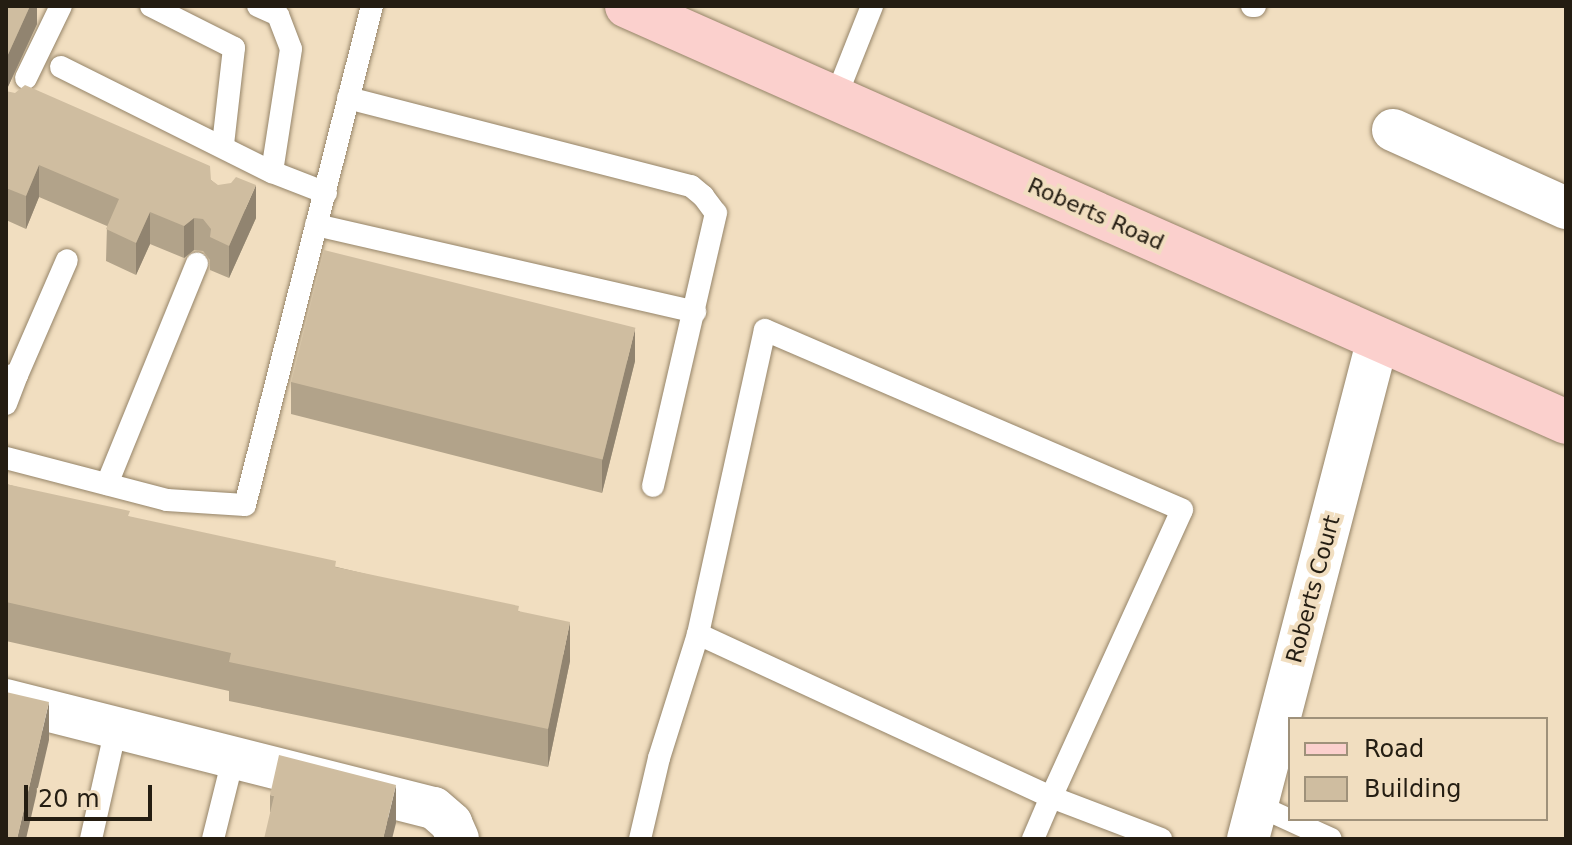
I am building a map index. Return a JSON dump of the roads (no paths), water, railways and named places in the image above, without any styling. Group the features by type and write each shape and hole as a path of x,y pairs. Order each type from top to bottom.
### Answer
{"main road":[{"name":"Roberts Road","path":"627,6 1566,422"}],"street":[{"path":"1393,130 1566,208"},
{"name":"Roberts Court","path":"1253,822 1378,339"},
{"path":"6,700 234,755 434,808 451,823 458,839"}],"lane":[{"path":"22,87 61,6"},
{"path":"151,6 234,48 223,145"},
{"path":"258,6 278,15 291,49 272,172"},
{"path":"6,458 167,500 245,505 372,6"},
{"path":"835,99 872,6"},
{"path":"61,67 272,172 326,193"},
{"path":"348,98 691,186 716,213 653,486"},
{"path":"233,180 243,157"},
{"path":"316,225 695,312"},
{"path":"6,404 12,375 67,260"},
{"path":"107,484 197,264"},
{"path":"640,839 659,758 698,634 765,330 1182,510 1033,839"},
{"path":"698,634 1051,797 1161,839"},
{"path":"91,839 116,728"},
{"path":"213,839 234,755"},
{"path":"1253,822 1331,839"}]}
